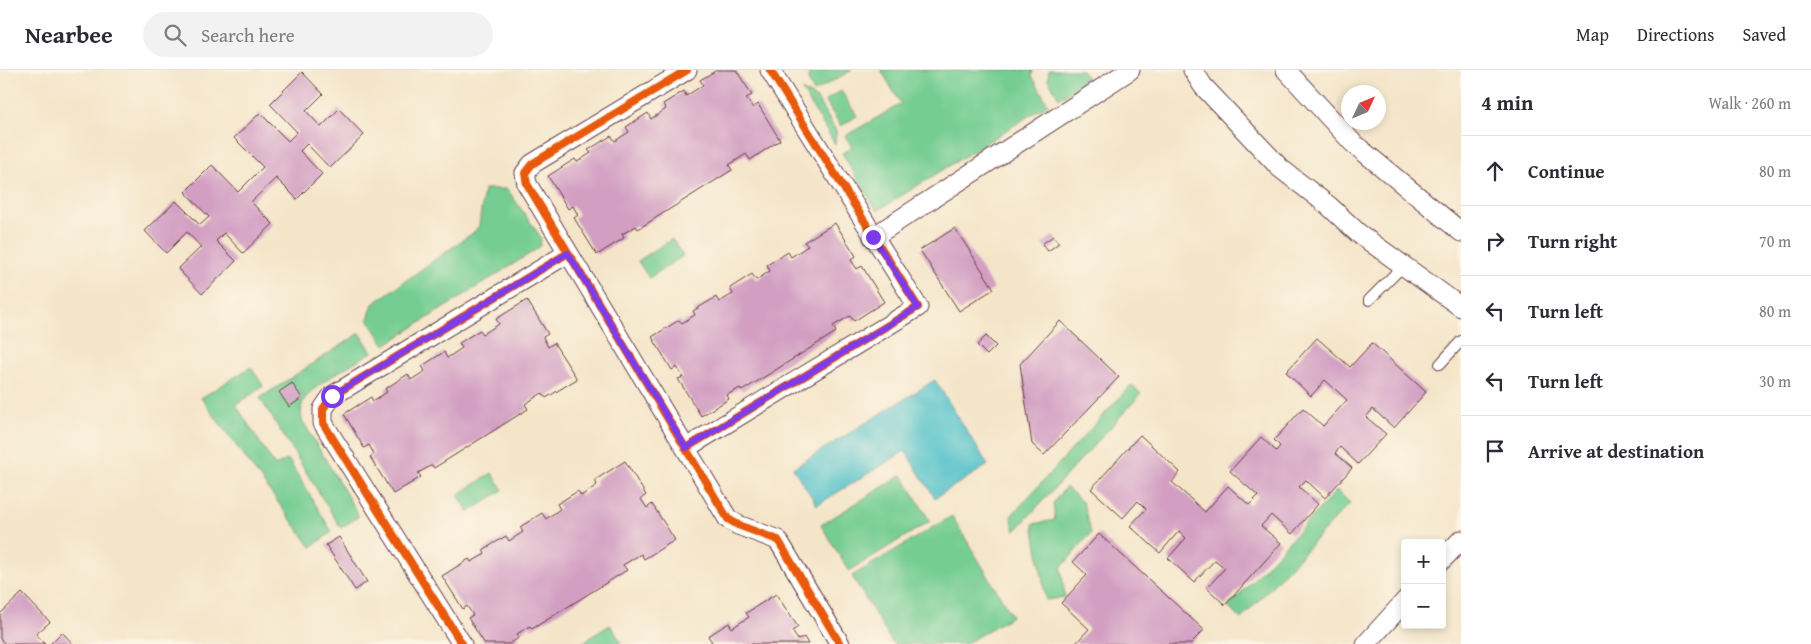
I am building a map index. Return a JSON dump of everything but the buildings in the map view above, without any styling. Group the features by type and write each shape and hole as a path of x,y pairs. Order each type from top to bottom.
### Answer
{"street":[{"path":"687,70 532,164 525,173 527,184 728,519 738,525 778,540 840,644"},
{"path":"686,448 918,307 770,70"},
{"path":"1193,70 1203,86 1280,168 1329,206 1358,233 1461,307"},
{"path":"1286,70 1353,143 1461,232"},
{"path":"873,237 1119,73"},
{"path":"462,644 323,423 323,408 332,396 568,253"},
{"path":"1446,556 1461,540"},
{"path":"1366,644 1401,605"}],"lane":[{"path":"1369,300 1404,265"},
{"path":"1440,364 1461,341"}],"green space":[{"path":"810,70 852,70 814,92 808,80"},
{"path":"881,70 1033,70 1032,76 1048,104 877,211 842,153 852,147 845,136 901,104"},
{"path":"1049,70 1082,70 1088,80 1059,98 1048,79"},
{"path":"802,90 817,99 836,131 835,144"},
{"path":"841,91 857,116 841,126 825,101"},
{"path":"484,189 507,189 538,233 541,239 540,246 385,345 368,319 373,304 474,232 479,226"},
{"path":"672,239 683,256 649,278 638,261"},
{"path":"360,333 372,352 333,375 313,390 306,397 301,408 302,420 358,514 358,517 341,528 260,398"},
{"path":"251,367 263,386 236,405 275,466 288,459 332,532 311,547 201,398"},
{"path":"1131,385 1141,394 1015,531 1011,516"},
{"path":"492,473 503,490 469,512 458,495"},
{"path":"902,475 930,521 849,571 821,525"},
{"path":"1066,487 1083,503 1091,533 1061,568 1065,597 1046,600 1033,524 1055,520 1053,503"},
{"path":"1337,490 1350,503 1241,619 1228,607"},
{"path":"952,516 1012,616 965,644 893,644 852,576"},
{"path":"610,625 621,642 618,644 580,644"}],"water":[{"path":"935,380 988,465 935,498 905,451 817,505 793,468"}],"cycle path":[{"path":"687,70 532,164 525,173 527,184 728,519 738,525 778,540 840,644"},
{"path":"686,448 918,307 770,70"},
{"path":"462,644 323,423 323,409 332,396 568,253"}],"route":[{"path":"332,396 568,253 686,448 918,307 873,237"}]}
